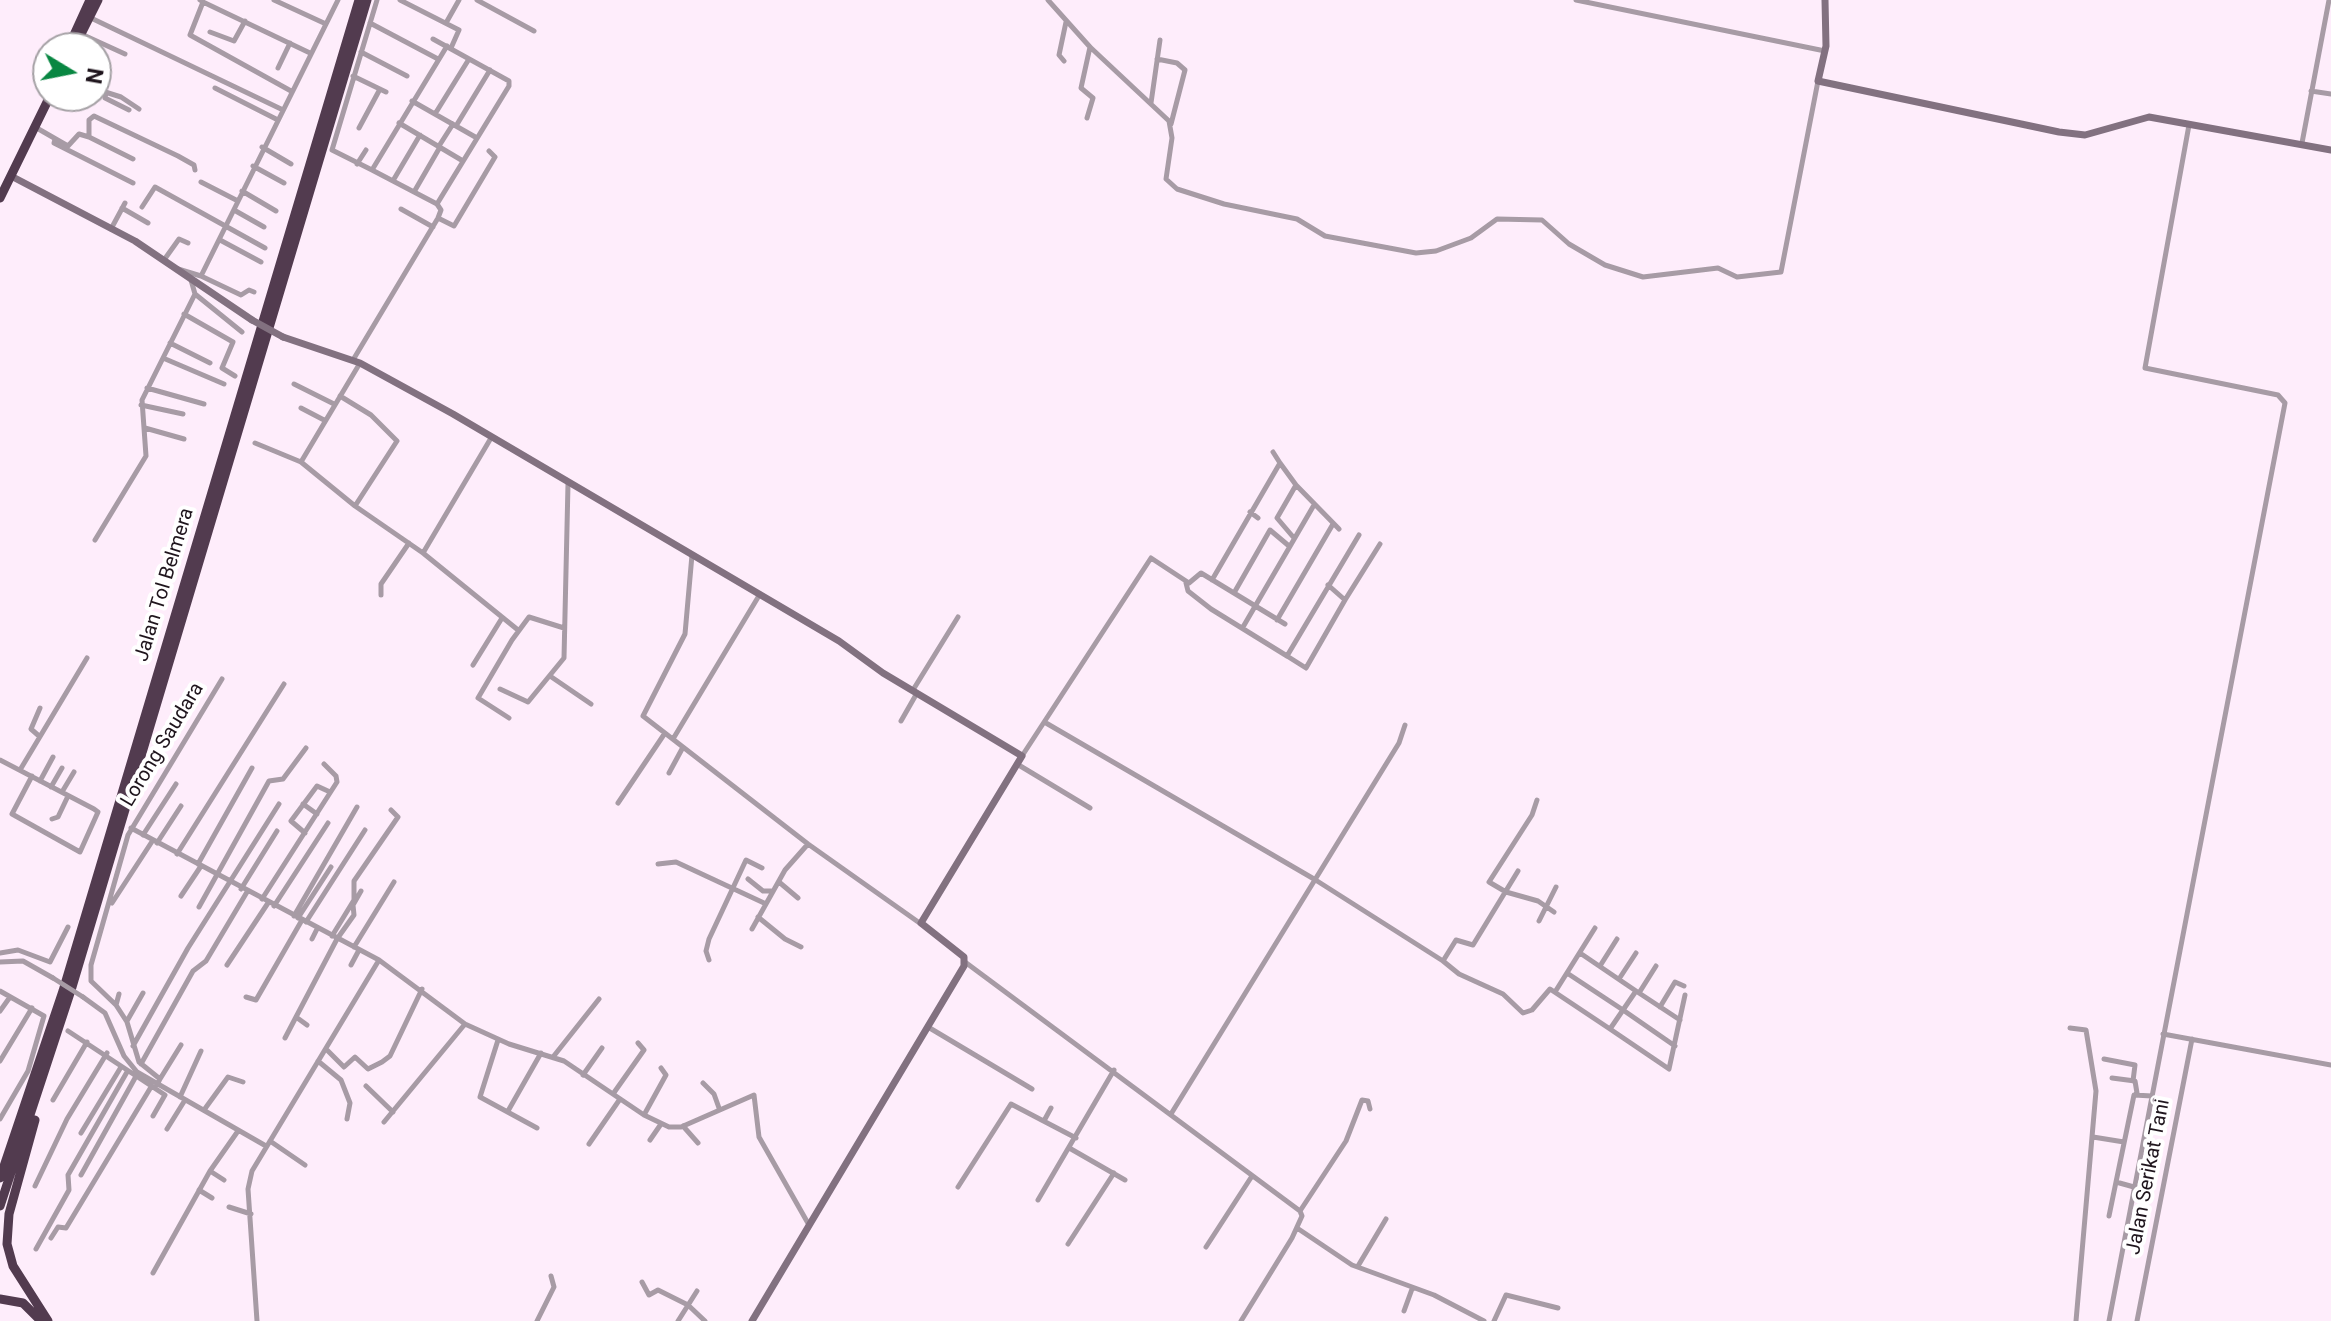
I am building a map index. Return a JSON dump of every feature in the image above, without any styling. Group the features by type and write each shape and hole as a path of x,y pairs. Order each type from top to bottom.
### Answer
{"highway":[{"path":"78,32 90,0"},
{"path":"79,32 98,0"},
{"name":"Jalan Tol Belmera","path":"0,1178 63,991 359,0"},
{"name":"Jalan Tol Belmera","path":"49,1062 367,0"},
{"path":"0,198 37,112"},
{"path":"0,186 42,112"},
{"path":"0,1206 49,1062"},
{"path":"48,1321 13,1266 7,1235 12,1203 49,1062"},
{"path":"0,1299 23,1303 41,1321"}],"street":[{"path":"274,0 326,24"},
{"path":"201,276 262,147 338,0"},
{"path":"301,462 441,210 437,204 394,179 332,150 377,0"},
{"path":"372,170 438,59 460,32 400,0"},
{"path":"446,23 459,0"},
{"path":"477,0 486,2 534,31"},
{"path":"1048,0 1090,47 1170,125"},
{"path":"1576,0 1825,51"},
{"path":"1157,59 1177,63 1185,70 1170,125 1167,183 1224,204 1297,219 1325,236 1424,253 1471,238 1489,222 1533,219 1546,222 1569,244 1608,267 1641,277 1718,268 1742,276 1782,271 1825,51 1825,0"},
{"path":"2302,141 2329,0"},
{"path":"291,91 190,35 202,1 310,53"},
{"path":"90,17 281,109"},
{"path":"210,32 234,41 245,21"},
{"path":"1064,61 1059,55 1066,21"},
{"path":"370,23 438,59"},
{"path":"433,39 509,81 509,86 437,204"},
{"path":"1151,104 1160,40"},
{"path":"278,68 290,43"},
{"path":"1087,118 1093,98 1081,88 1090,47"},
{"path":"112,48 125,54"},
{"path":"361,52 407,76"},
{"path":"435,114 469,59"},
{"path":"414,192 490,70"},
{"path":"353,76 383,91 359,128"},
{"path":"1818,81 2059,132 2085,135 2145,117 2302,141 2331,150"},
{"path":"215,88 276,119"},
{"path":"2311,91 2331,94"},
{"path":"112,95 139,109"},
{"path":"412,101 477,138"},
{"path":"112,103 129,110"},
{"path":"89,137 89,120 94,116 178,156 194,165 195,170"},
{"path":"399,123 463,161"},
{"path":"2109,1321 2285,403 2278,395 2145,368 2189,125"},
{"path":"35,127 68,146 78,134 133,159"},
{"path":"394,179 420,135"},
{"path":"55,139 54,143 133,183"},
{"path":"262,147 291,164"},
{"path":"357,164 366,150"},
{"path":"438,218 454,226 495,157 489,151"},
{"path":"253,166 284,183"},
{"path":"9,174 164,260 252,320 283,337 356,362 692,554 915,691 1090,808"},
{"path":"201,182 238,201"},
{"path":"142,207 155,187 265,248"},
{"path":"242,191 276,211"},
{"path":"111,229 124,206 148,223"},
{"path":"401,209 433,227"},
{"path":"234,210 264,227"},
{"path":"164,260 179,239 188,243"},
{"path":"220,240 261,262"},
{"path":"177,269 201,276 241,295 248,290 254,292"},
{"path":"191,280 195,294 242,332"},
{"path":"95,540 146,456 141,405 195,294"},
{"path":"184,314 233,342 222,368 235,376"},
{"path":"170,343 210,363"},
{"path":"163,358 224,384"},
{"path":"294,384 334,404"},
{"path":"147,388 204,404"},
{"path":"340,396 371,415 397,441 355,506"},
{"path":"141,405 183,414"},
{"path":"301,408 324,420"},
{"path":"145,428 184,439"},
{"path":"423,553 491,438"},
{"path":"255,443 301,462 355,506 423,553 518,630"},
{"path":"1273,452 1296,485 1339,529"},
{"path":"1212,580 1280,463"},
{"path":"500,689 525,703 564,658 568,484"},
{"path":"1294,538 1277,518 1296,485"},
{"path":"1243,627 1314,505"},
{"path":"1250,512 1258,518"},
{"path":"1264,523 1289,546"},
{"path":"1277,620 1333,524"},
{"path":"1234,593 1270,530"},
{"path":"1287,656 1359,535"},
{"path":"381,595 381,584 409,543"},
{"path":"1185,582 1188,591 1306,668 1380,544"},
{"path":"692,554 685,634 643,712 644,718 1300,1211"},
{"path":"921,924 1020,760 1146,562 1156,559 1185,582 1191,583 1201,573 1285,624"},
{"path":"1328,585 1345,600"},
{"path":"673,739 760,594"},
{"path":"509,718 478,698 518,630 529,617 564,629"},
{"path":"901,721 958,617"},
{"path":"473,665 502,618"},
{"path":"20,770 87,658"},
{"path":"550,676 591,704"},
{"name":"Lorong Saudara","path":"109,908 131,828 222,679"},
{"path":"177,854 284,684"},
{"path":"39,736 31,729 40,708"},
{"path":"1046,723 1314,879 1459,974 1503,994 1523,1013 1532,1010 1546,990 1555,992 1667,1070 1685,995"},
{"path":"1171,1114 1399,743 1405,725"},
{"path":"618,803 665,733"},
{"path":"199,907 269,781 283,779 306,748"},
{"path":"669,773 682,749"},
{"path":"39,781 53,757"},
{"path":"1,763 32,776 99,814 80,852 12,814 32,776"},
{"path":"268,903 338,778 324,764"},
{"path":"51,787 62,768"},
{"path":"181,896 252,768"},
{"path":"62,792 74,772"},
{"path":"143,835 176,784"},
{"path":"305,833 291,823 317,786 330,792"},
{"path":"52,819 58,817 68,796"},
{"path":"1537,800 1528,822 1489,881 1506,892 1554,912"},
{"path":"133,1046 182,959 279,804"},
{"path":"303,804 317,814"},
{"path":"156,1084 141,1064 127,1022 116,1005 91,981 89,974 109,908 181,806"},
{"path":"246,997 256,1000 357,807"},
{"path":"285,1038 354,900 354,881 396,822 397,815 391,810"},
{"path":"227,965 268,903 328,823"},
{"path":"131,828 244,891 379,960 422,989 465,1024 498,1040 553,1057 661,1124 673,1129 750,1095 755,1096 759,1137 811,1222"},
{"path":"300,919 365,830"},
{"path":"141,1064 193,971 206,961 277,831"},
{"path":"752,929 764,903 808,844"},
{"path":"709,960 706,951 709,939 748,859 762,868"},
{"path":"658,864 665,860 676,862 764,903"},
{"path":"300,919 331,867"},
{"path":"1443,961 1456,940 1473,945 1518,871"},
{"path":"748,879 763,891 772,891"},
{"path":"351,965 357,948 394,882"},
{"path":"779,882 798,898"},
{"path":"1539,921 1556,887"},
{"path":"335,937 354,915 353,905 361,891"},
{"path":"758,917 785,939 801,947"},
{"path":"0,953 18,950 50,962 68,927"},
{"path":"1555,992 1595,928"},
{"path":"312,939 317,929"},
{"path":"1600,966 1617,939"},
{"path":"1580,953 1680,1020"},
{"path":"1619,979 1636,953"},
{"path":"257,1321 249,1180 268,1143 379,960"},
{"path":"0,962 23,961 83,997 105,1013 131,1066 167,1093 305,1165"},
{"path":"752,1321 965,962"},
{"path":"1610,1029 1656,966"},
{"path":"1567,973 1675,1046"},
{"path":"1660,1007 1675,982 1684,986"},
{"path":"326,1049 345,1067 353,1057 368,1069 390,1056 422,989"},
{"path":"0,991 44,1018 28,1071 0,1119"},
{"path":"127,1022 143,993"},
{"path":"116,1005 119,994"},
{"path":"0,1011 10,997"},
{"path":"553,1057 599,999"},
{"path":"0,1061 32,1008"},
{"path":"296,1017 307,1025"},
{"path":"384,1122 465,1024"},
{"path":"928,1027 1032,1089"},
{"path":"2070,1028 2085,1028 2096,1091 2076,1321"},
{"path":"68,1031 107,1053 135,1078 156,1084"},
{"path":"2166,1035 2331,1065"},
{"name":"Jalan Serikat Tani","path":"2137,1321 2192,1039"},
{"path":"498,1040 480,1097 537,1128"},
{"path":"53,1100 87,1042"},
{"path":"613,1094 644,1050 638,1043"},
{"path":"51,1238 58,1227 66,1228 181,1045"},
{"path":"583,1075 602,1048"},
{"path":"167,1129 183,1099 201,1051"},
{"path":"35,1186 67,1119 107,1053"},
{"path":"508,1111 541,1053"},
{"path":"2104,1059 2135,1065 2133,1081"},
{"path":"318,1061 341,1080 350,1103 347,1119"},
{"path":"81,1133 121,1067"},
{"path":"644,1115 666,1075 661,1068"},
{"path":"1038,1200 1071,1149 1114,1070"},
{"path":"36,1249 69,1190 68,1175 127,1072"},
{"path":"204,1110 228,1077 243,1082"},
{"path":"81,1175 135,1078"},
{"path":"2109,1216 2133,1096 2137,1093 2137,1084 2133,1081 2112,1078"},
{"path":"703,1083 714,1094 719,1108"},
{"path":"366,1086 393,1112"},
{"path":"153,1116 167,1093"},
{"path":"2137,1093 2152,1096"},
{"path":"589,1144 620,1099"},
{"path":"1241,1321 1297,1228 1300,1211 1346,1141 1363,1099 1368,1101 1370,1109"},
{"path":"958,1187 1011,1104 1045,1119 1076,1138"},
{"path":"1045,1119 1051,1108"},
{"path":"650,1140 661,1124"},
{"path":"683,1126 698,1143"},
{"path":"153,1273 210,1171 238,1131"},
{"path":"2093,1137 2124,1142"},
{"path":"1071,1149 1125,1180"},
{"path":"210,1171 224,1180"},
{"path":"1068,1244 1114,1173"},
{"path":"1206,1247 1252,1176"},
{"path":"2116,1182 2134,1187"},
{"path":"199,1190 212,1198"},
{"path":"229,1207 251,1214"},
{"path":"1358,1266 1386,1219"},
{"path":"1297,1228 1338,1257 1412,1289 1434,1295 1484,1321"},
{"path":"537,1321 552,1291 555,1280 551,1276"},
{"path":"642,1282 650,1296 658,1290 688,1305 705,1321"},
{"path":"552,1291 562,1289"},
{"path":"1404,1311 1412,1289"},
{"path":"678,1321 697,1291"},
{"path":"1497,1320 1506,1295 1558,1308"}]}
